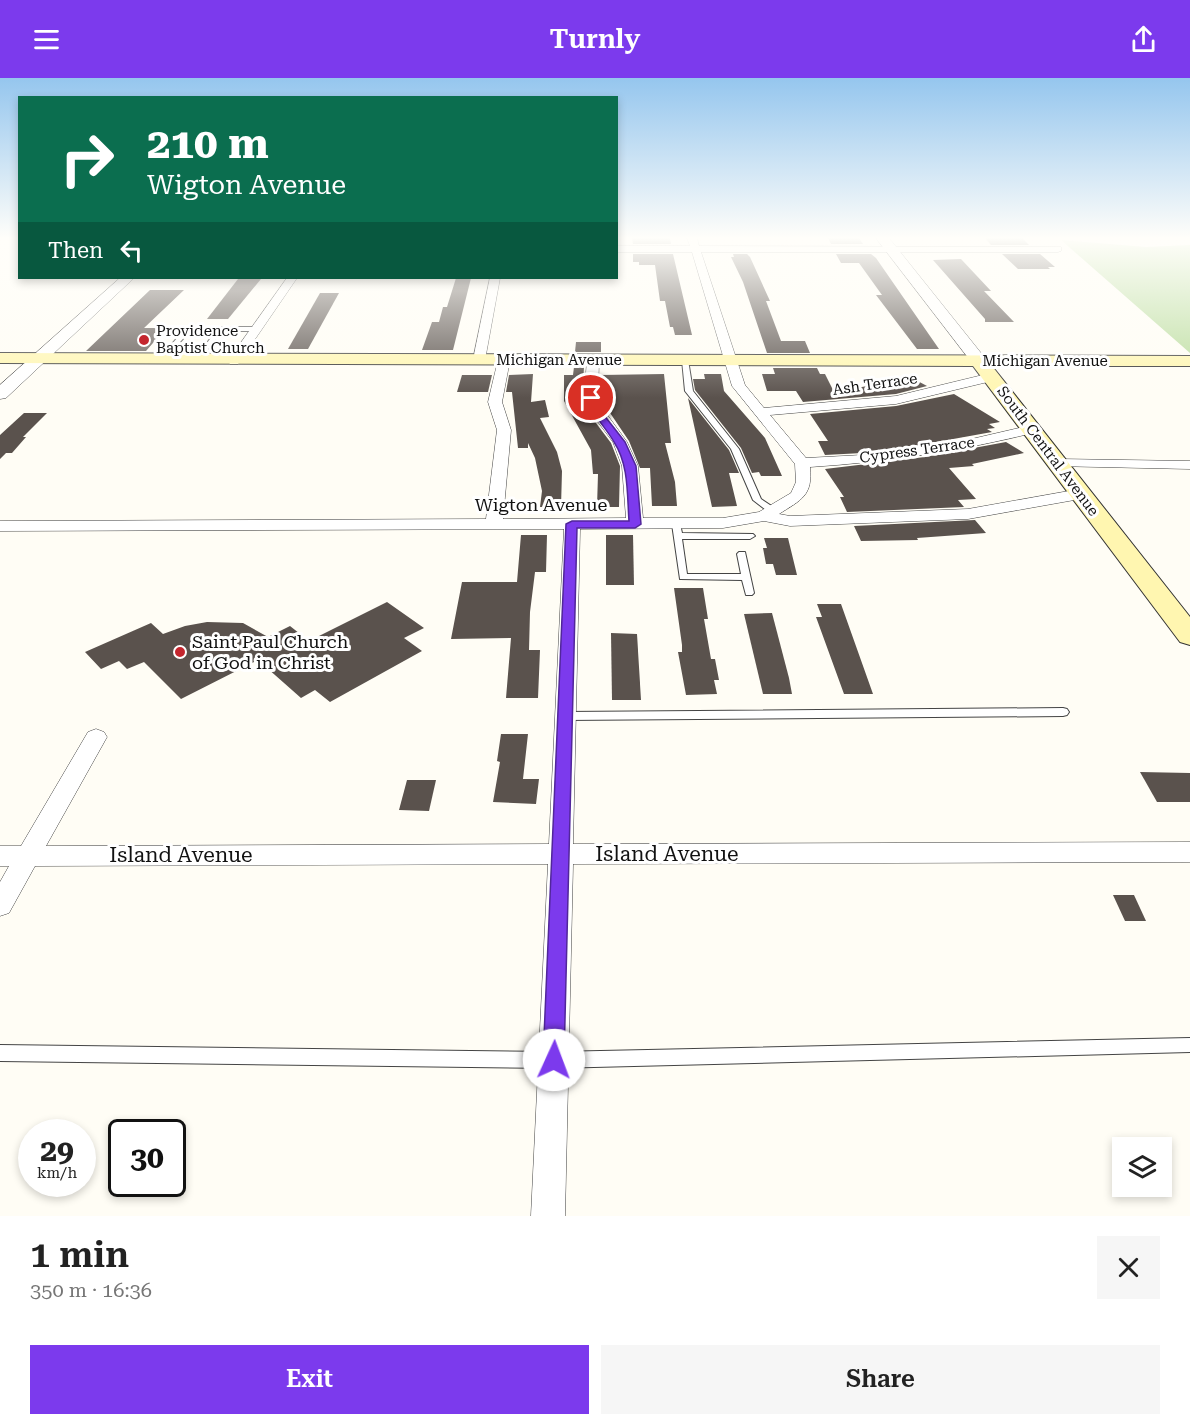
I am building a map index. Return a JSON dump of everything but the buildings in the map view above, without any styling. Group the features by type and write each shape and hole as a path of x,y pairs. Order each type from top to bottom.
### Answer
{"main road":[{"name":"Michigan Avenue","path":"0,358 234,361 732,360 985,369 1187,364"},
{"name":"South Central Avenue","path":"985,369 1190,636"}],"street":[{"path":"0,394 113,291"},
{"path":"234,361 283,291"},
{"path":"479,360 492,291"},
{"path":"709,291 739,386 802,463 804,482 797,496 769,514"},
{"name":"South Central Avenue","path":"923,291 985,369"},
{"path":"494,524 504,430 495,402 504,360"},
{"path":"592,360 591,398 596,410 620,442 630,466 635,524"},
{"name":"Ash Terrace","path":"761,412 896,400 985,369"},
{"name":"Cypress Terrace","path":"802,463 881,458 963,445 1032,429"},
{"path":"1058,463 1190,465"},
{"name":"Wigton Avenue","path":"0,526 635,524 677,530 769,514 790,521 968,514 1080,494"},
{"path":"548,1216 572,524"},
{"path":"0,905 96,737"},
{"name":"Island Avenue","path":"0,856 1190,852"}],"lane":[{"path":"197,360 221,329"},
{"path":"161,360 187,330 256,329"},
{"path":"685,360 689,391 735,449 758,500 769,514"},
{"path":"747,577 683,577 677,530 750,536"},
{"path":"742,554 749,593"},
{"path":"566,716 1063,712"},
{"path":"0,1053 554,1060 1190,1045"}],"green space":[{"path":"1119,291 1190,291 1190,353"}],"place":[{"name":"Providence Baptist Church","path":"144,340"},
{"name":"Saint Paul Church of God in Christ","path":"180,652"}],"route":[{"path":"554,1060 572,524 635,524 630,466 620,442 596,410 591,398"}]}
